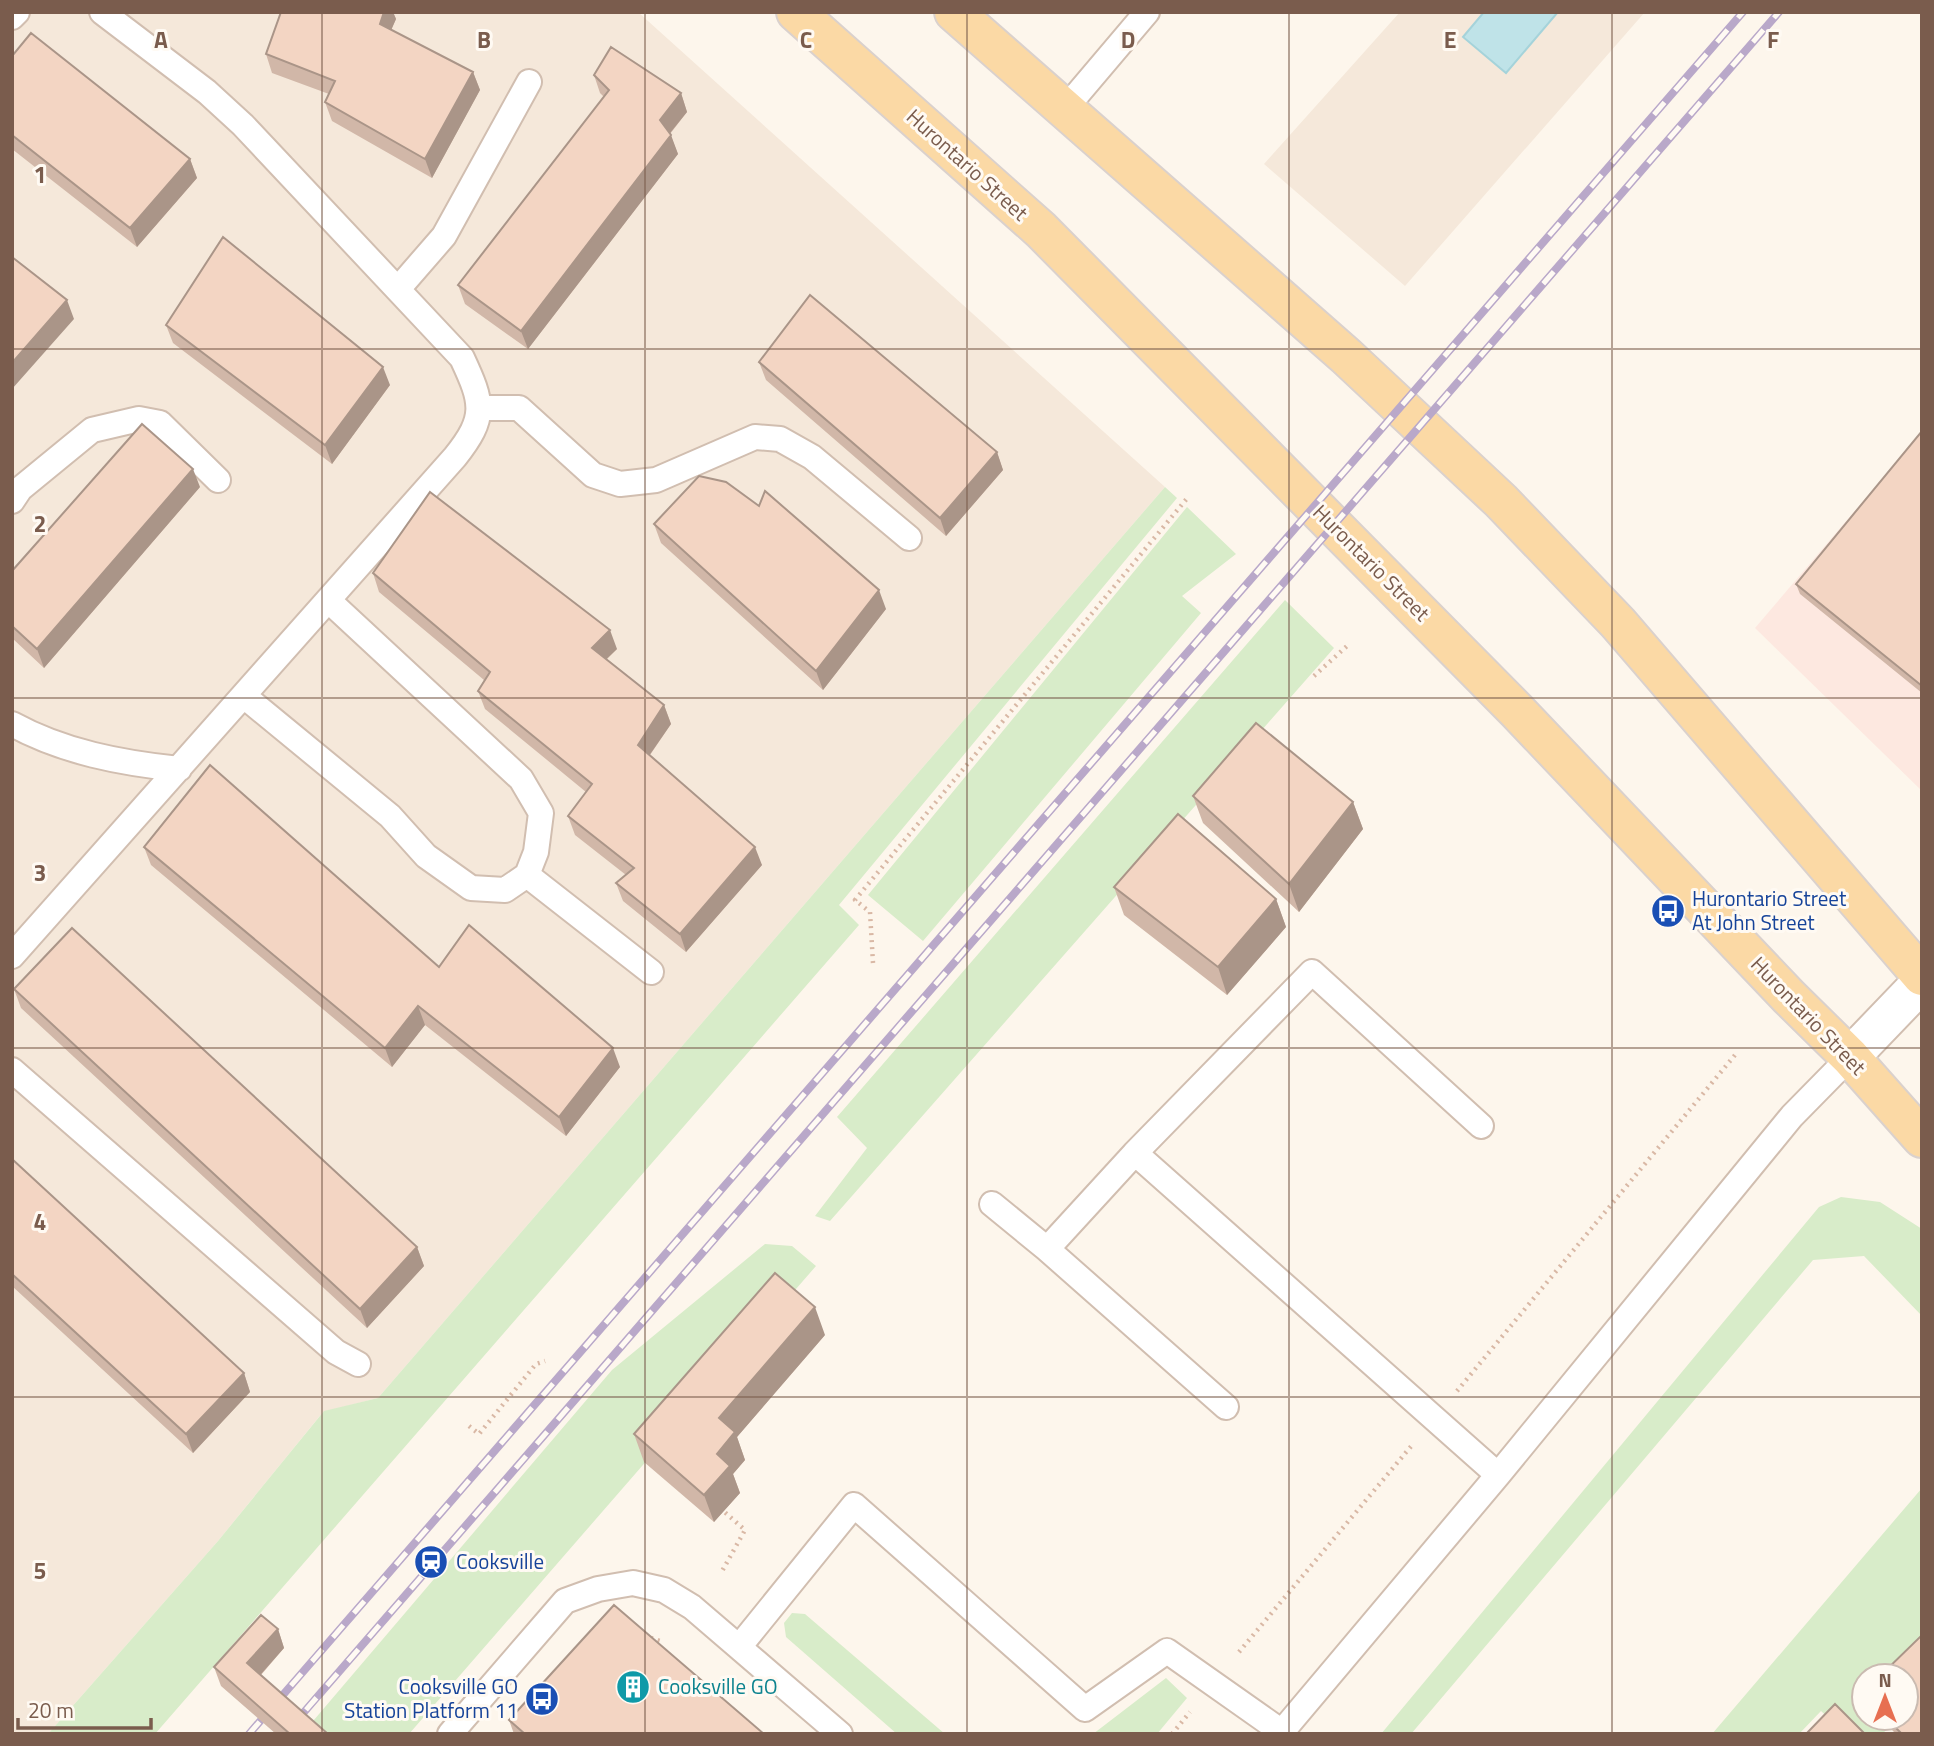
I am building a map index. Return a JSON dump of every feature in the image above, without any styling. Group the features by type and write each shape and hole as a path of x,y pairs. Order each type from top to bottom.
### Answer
{"main road":[{"name":"Hurontario Street","path":"796,12 1041,230 1517,711 1788,997 1850,1057 1922,1138"},
{"path":"954,12 1346,356 1501,501 1618,623 1922,976"}],"street":[{"path":"1850,1057 1922,982"}],"lane":[{"path":"12,17 17,12"},
{"path":"12,956 474,434 480,408 476,387 462,358 234,117 207,92 102,12"},
{"path":"1064,110 1147,12"},
{"path":"398,289 444,236 529,82"},
{"path":"480,408 519,408 593,475 620,484 656,480 755,437 780,439 811,457 909,538"},
{"path":"15,491 92,430 139,419 160,423 218,480"},
{"path":"244,696 390,816 426,856 471,888 505,890 527,875 536,852 541,813 521,779 328,600"},
{"path":"12,724 31,734 114,762 179,769"},
{"path":"527,875 651,972"},
{"path":"1047,1249 1135,1153 1312,972 1480,1126"},
{"path":"739,1647 854,1505 1085,1709 1167,1651 1281,1733 1498,1475 1792,1116 1850,1057"},
{"path":"12,1069 336,1352 358,1364"},
{"path":"1135,1153 1498,1475"},
{"path":"992,1205 1047,1249 1226,1407"},
{"path":"450,1734 565,1601 598,1589 633,1583 664,1590 692,1607 841,1734"}],"path":[{"path":"873,963 870,912 855,900 1189,495"},
{"path":"1314,676 1347,646"},
{"path":"1467,1379 1735,1055"},
{"path":"469,1426 479,1434 536,1364 545,1361"},
{"path":"1239,1653 1408,1451"},
{"path":"715,1503 745,1530 721,1573"},
{"path":"639,1635 663,1642"},
{"path":"1172,1734 1190,1712"}],"shaded area":[{"path":"12,12 638,12 1165,487 378,1398 323,1412 218,1541 48,1734 12,1734"},
{"path":"1400,12 1645,12 1405,286 1264,164"},
{"path":"1922,432 1922,791 1755,628"}],"green space":[{"path":"1165,487 1177,498 839,905 859,925 155,1734 48,1734 218,1541 324,1411 378,1398"},
{"path":"1187,507 1236,554 1182,596 1201,613 923,941 868,895"},
{"path":"1285,600 1334,648 830,1221 815,1216 867,1148 837,1117"},
{"path":"1841,1197 1880,1202 1922,1229 1922,1316 1864,1256 1813,1260 1411,1734 1381,1734 1819,1207"},
{"path":"765,1244 792,1246 816,1266 409,1734 302,1734 612,1370"},
{"path":"1922,1488 1922,1635 1895,1662 1850,1662 1850,1732 1887,1734 1846,1734 1821,1711 1799,1734 1712,1734"},
{"path":"792,1613 805,1614 945,1734 897,1734 786,1637 784,1623"},
{"path":"1166,1678 1187,1698 1157,1734 1093,1734"}],"water":[{"path":"1484,12 1558,12 1506,73 1463,37"}],"building":[{"path":"281,12 384,12 380,24 473,72 425,159 325,102 335,81 266,54"},
{"path":"31,33 190,159 130,228 12,135 12,56"},
{"path":"611,47 681,93 660,120 671,135 521,331 458,285 609,90 594,75"},
{"path":"223,237 383,367 325,445 166,325"},
{"path":"12,257 67,300 12,363"},
{"path":"810,295 997,452 940,518 759,362"},
{"path":"142,424 193,469 37,649 12,626 12,571"},
{"path":"1922,431 1922,686 1796,584"},
{"path":"699,476 726,482 759,506 765,491 879,590 816,671 654,524"},
{"path":"430,492 610,630 592,648 664,705 638,745 755,847 680,934 616,883 634,868 568,816 592,784 478,691 490,672 373,573"},
{"path":"1256,723 1353,802 1289,884 1193,796"},
{"path":"210,765 439,967 469,925 613,1048 559,1117 418,1006 385,1048 144,847"},
{"path":"1178,814 1276,899 1218,967 1114,887"},
{"path":"72,928 417,1247 360,1309 14,989"},
{"path":"12,1159 244,1373 186,1434 12,1274"},
{"path":"775,1273 815,1307 719,1418 735,1432 717,1454 730,1466 704,1495 634,1434"},
{"path":"614,1605 764,1734 525,1734 509,1720"},
{"path":"261,1615 278,1629 247,1663 328,1734 290,1734 214,1667"},
{"path":"1922,1635 1922,1734 1900,1732 1920,1732 1920,1662 1894,1662"},
{"path":"1835,1704 1850,1719 1850,1732 1865,1734 1806,1734"}],"railway":[{"path":"249,1734 1743,12"},
{"path":"285,1734 1779,12"}],"place":[{"name":"Hurontario Street At John Street","path":"1668,911"},
{"name":"Cooksville","path":"431,1562"},
{"name":"Cooksville GO","path":"633,1687"},
{"name":"Cooksville GO Station Platform 11","path":"542,1699"}]}
